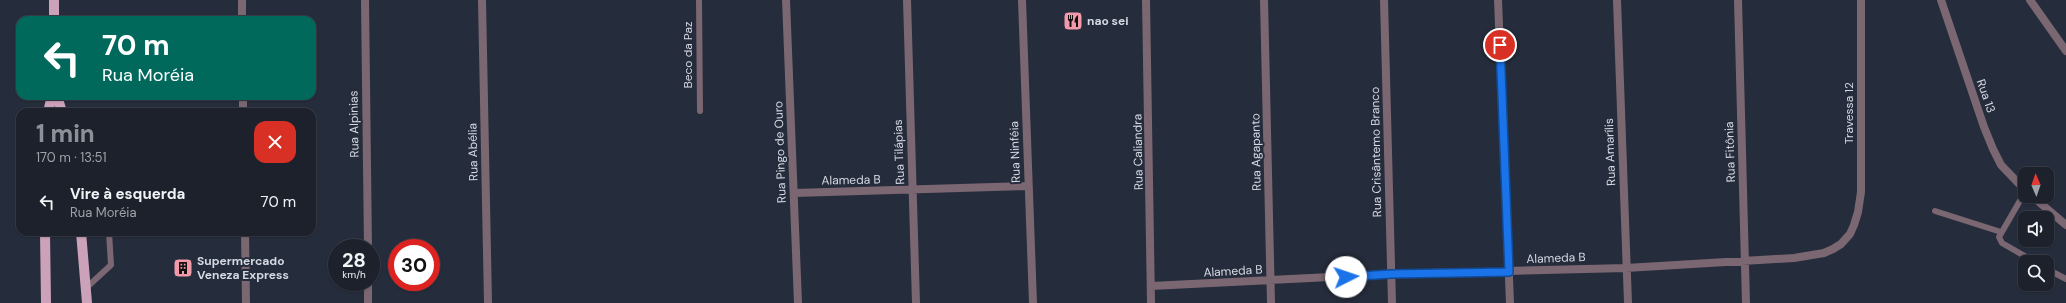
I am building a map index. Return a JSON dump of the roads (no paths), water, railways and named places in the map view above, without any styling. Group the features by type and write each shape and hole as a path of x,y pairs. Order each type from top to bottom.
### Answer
{"main road":[{"path":"54,0 54,16"},
{"path":"45,236 46,303"},
{"path":"81,236 88,303"}],"street":[{"path":"242,0 242,16"},
{"name":"Rua Alpinias","path":"365,0 368,239"},
{"name":"Rua Abélia","path":"482,0 488,303"},
{"name":"Rua Pingo de Ouro","path":"786,0 798,303"},
{"name":"Rua Tilápias","path":"907,0 916,303"},
{"name":"Rua Ninféia","path":"1022,0 1033,303"},
{"name":"Rua Caliandra","path":"1146,0 1151,303"},
{"name":"Rua Agapanto","path":"1264,0 1270,303"},
{"name":"Rua Crisântemo Branco","path":"1384,0 1392,303"},
{"path":"1498,0 1510,303"},
{"name":"Rua Amarílis","path":"1617,0 1628,303"},
{"name":"Rua Fitônia","path":"1738,0 1746,303"},
{"name":"Travessa 12","path":"1854,225 1858,212 1861,192 1861,0"},
{"name":"Rua 13","path":"1941,0 1984,127 1993,149 2001,165 2018,183"},
{"path":"2030,0 2063,42 2066,51"},
{"name":"Alameda B","path":"794,194 1028,186"},
{"path":"2040,203 2066,225"},
{"name":"Alameda B","path":"1151,286 1391,274 1626,268 1794,258 1833,250 1850,234 1854,225"},
{"path":"245,236 246,303"},
{"path":"368,291 368,303"}],"lane":[{"name":"Beco da Paz","path":"699,0 700,111"},
{"path":"2018,203 2000,234 2002,243 2023,255"},
{"path":"1935,210 2000,234"},
{"path":"86,288 111,265 110,236"},
{"path":"2054,273 2066,279"}],"place":[{"name":"nao sei","path":"1073,21"},
{"name":"Supermercado Veneza Express","path":"183,268"}]}
